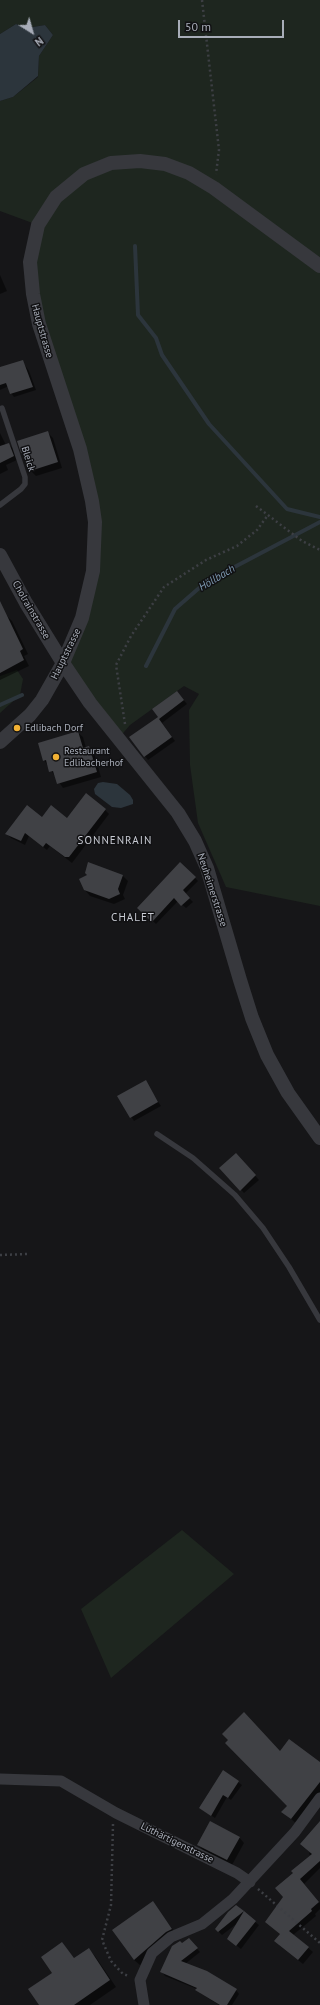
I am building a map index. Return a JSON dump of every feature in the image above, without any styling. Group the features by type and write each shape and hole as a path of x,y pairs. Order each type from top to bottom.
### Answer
{"street":[{"name":"Hauptstrasse","path":"0,742 30,715 42,700 75,639 88,598 93,571 95,522 92,501 80,449 39,324 33,294 30,262 38,225 56,197 68,185 84,174 111,163 140,161 165,164 189,173 214,188 320,266"},
{"name":"Cholrainstrasse","path":"0,555 26,603 62,663"},
{"name":"Neuheimerstrasse","path":"62,663 90,703 178,813 195,840 207,868 252,1018 267,1055 288,1093 320,1138"},
{"name":"Lüthärtigenstrasse","path":"0,1779 61,1781 116,1813 237,1873 250,1882"},
{"path":"144,2005 140,1980 152,1953 171,1937 202,1924 233,1899 295,1832 320,1798"}],"lane":[{"name":"Bleick","path":"0,505 21,489 24,484 25,477 2,408"},
{"path":"157,1134 193,1158 235,1195 267,1235 320,1320"}],"path":[{"path":"202,0 219,150 214,188"},
{"path":"256,506 302,541 320,550"},
{"path":"118,739 126,729 116,665 131,636 151,606 164,587 206,560 237,546 257,530 268,515"},
{"path":"0,1255 28,1254"},
{"path":"116,1813 112,1827 111,1905 102,1940 111,1961 123,1974 140,1980"},
{"path":"250,1882 320,1942"}],"shaded area":[{"path":"0,0 320,0 320,906 226,887 198,823 190,765 189,710 199,694 184,686 130,725 118,739 63,663 75,639 95,522 33,294 38,225 0,211 0,101 13,97 38,77 39,56 53,35 45,25 27,28 16,24 0,34"},
{"path":"16,24 27,28 45,25 53,35 39,56 38,76 13,97 0,101 0,34"},
{"path":"17,670 23,679 20,695 0,713 0,676"},
{"path":"103,782 117,784 130,795 133,800 133,804 121,808 112,807 95,794 94,789 98,783"},
{"path":"182,1530 234,1574 111,1678 81,1609"}],"building":[{"path":"23,360 33,387 10,394 6,383 0,385 0,367"},
{"path":"48,431 58,462 30,471 24,452 21,453 17,441"},
{"path":"9,443 14,456 0,463 0,446"},
{"path":"0,601 23,649 20,651 24,660 0,673"},
{"path":"177,691 184,700 159,719 172,737 144,757 129,737 158,717 152,709"},
{"path":"78,731 83,748 89,746 97,772 57,784 53,771 49,772 46,760 43,761 38,743"},
{"path":"86,793 106,809 69,857 65,857 46,843 43,847 25,833 21,841 5,834 27,805 42,817 51,805 67,818"},
{"path":"88,862 123,875 118,889 120,894 109,899 84,890 79,879 87,875 85,873"},
{"path":"180,862 196,877 183,890 190,898 181,906 174,898 152,922 137,908"},
{"path":"146,1080 158,1102 130,1118 117,1096"},
{"path":"236,1153 256,1175 240,1191 219,1168"},
{"path":"244,1712 280,1751 289,1739 320,1762 320,1782 291,1819 281,1812 287,1806 225,1743 228,1740 222,1734"},
{"path":"223,1770 239,1781 228,1798 223,1795 211,1816 199,1808"},
{"path":"210,1821 240,1837 227,1860 197,1845"},
{"path":"320,1821 320,1861 300,1879 319,1902 311,1909 312,1911 289,1931 309,1947 298,1960 274,1941 280,1934 265,1922 283,1897 275,1888 293,1873 291,1871 312,1854 300,1844"},
{"path":"153,1901 172,1929 166,1932 134,1960 112,1930"},
{"path":"236,1905 244,1911 218,1932 215,1929 228,1912"},
{"path":"244,1911 256,1921 236,1946 227,1939"},
{"path":"189,1938 198,1948 181,1961 207,1971 237,1989 227,2005 220,2005 195,1990 197,1988 160,1972 172,1946 180,1941 182,1943"},
{"path":"62,1942 74,1958 89,1948 110,1980 74,2005 39,2005 28,1989 52,1973 41,1957"}],"waterway":[{"path":"135,246 138,315 156,338 162,355 209,424 287,509 320,517"},
{"name":"Höllbach","path":"146,666 175,609 206,582 320,522"},
{"path":"0,705 22,695"}],"place":[{"name":"Edlibach Dorf","path":"17,728"},
{"name":"Restaurant Edlibacherhof","path":"56,757"}],"district":[{"name":"SONNENRAIN","path":"115,841"},
{"name":"CHALET","path":"133,918"}]}
